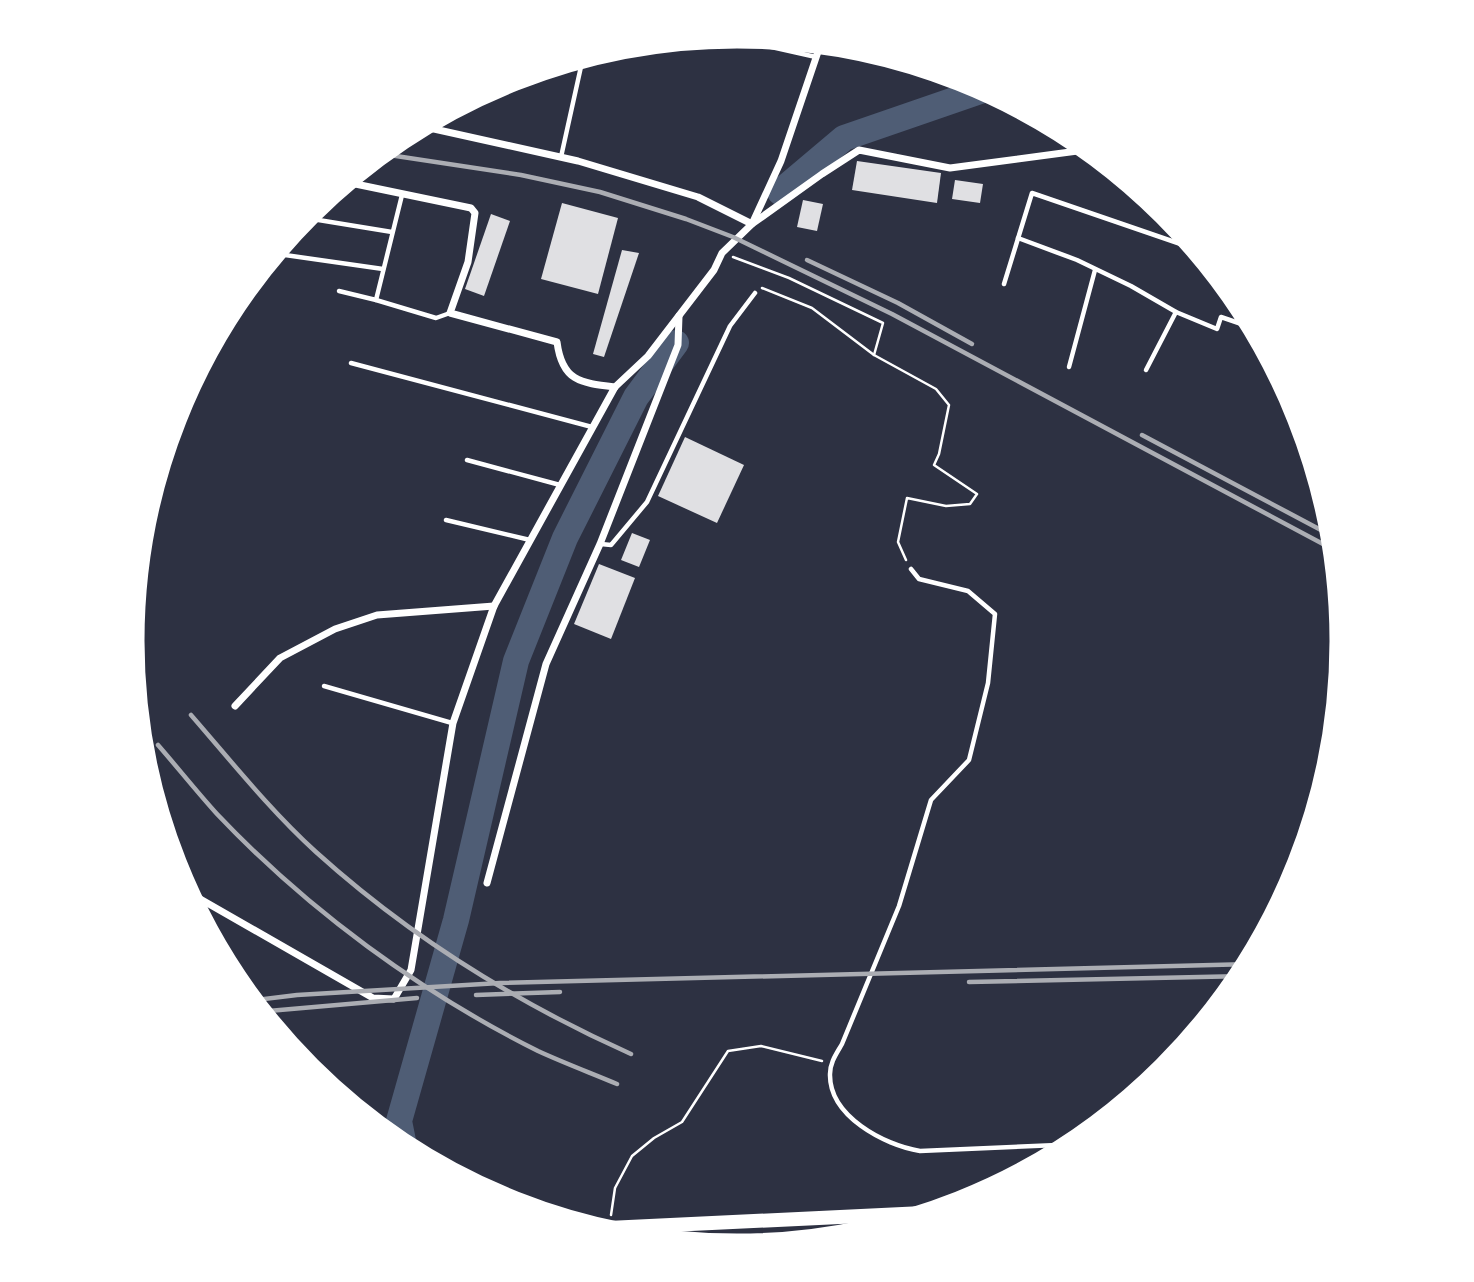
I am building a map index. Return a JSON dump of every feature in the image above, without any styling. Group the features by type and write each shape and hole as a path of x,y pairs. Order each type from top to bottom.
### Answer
{"highway":[{"path":"626,1228 905,1214"}],"street":[{"path":"752,224 781,161 818,49"},
{"path":"431,128 561,157 698,197 752,224"},
{"path":"198,897 373,998 394,999 411,970 453,723 494,606 615,387 648,355 714,270 722,253 752,224 822,173 859,150 950,168 1078,150"},
{"path":"353,184 471,208 475,213 468,262 450,313 557,342 560,359 568,375 588,384 615,387"},
{"path":"486,883 545,664 600,544 678,345 679,315"},
{"path":"235,706 281,658 335,629 377,615 494,606"}],"lane":[{"path":"761,45 816,57"},
{"path":"561,157 582,64"},
{"path":"1071,145 1072,152"},
{"path":"1004,284 1032,193 1184,245"},
{"path":"376,300 402,194"},
{"path":"314,220 392,232"},
{"path":"1018,238 1095,270 1177,312 1217,329 1221,317 1244,325"},
{"path":"282,255 383,269"},
{"path":"1069,367 1095,270"},
{"path":"339,292 436,318 450,313"},
{"path":"600,544 611,545 647,502 730,326 755,293"},
{"path":"1146,370 1177,312"},
{"path":"351,363 593,427"},
{"path":"467,460 561,485"},
{"path":"446,520 530,540"},
{"path":"911,569 919,579 968,591 995,614 988,683 969,760 931,800 899,906 842,1044 831,1063 832,1087 847,1112 867,1131 892,1144 919,1151 1057,1145"},
{"path":"324,686 453,723"}],"path":[{"path":"722,253 789,278 883,323 874,355"},
{"path":"755,293 763,286 812,308 874,355 936,389 948,405 939,454 934,465 977,494 970,504 946,506 907,498 898,542 911,569"},
{"path":"610,1224 615,1188 632,1156 654,1138 682,1122 728,1051 761,1046 831,1063"}],"building":[{"path":"857,161 941,173 937,203 852,190"},
{"path":"955,180 983,184 980,203 952,199"},
{"path":"803,200 823,204 817,231 797,227"},
{"path":"562,203 618,218 598,294 541,279"},
{"path":"491,214 510,221 484,296 465,289"},
{"path":"622,250 639,253 604,357 593,354"},
{"path":"685,437 744,465 717,523 658,496"},
{"path":"632,533 650,540 639,567 621,560"},
{"path":"599,564 635,578 611,639 574,624"}],"waterway":[{"path":"780,192 844,138 975,93"},
{"path":"402,1136 399,1121 456,920 516,661 565,538 636,397 676,343"}],"railway":[{"path":"390,155 521,175 600,192 733,237 892,314 1326,546"},
{"path":"807,260 898,303 972,344"},
{"path":"1142,435 1324,532"},
{"path":"191,715 299,836 389,912 426,940 505,990 631,1054"},
{"path":"158,745 217,814 252,849 327,916 367,946 451,1003 494,1028 538,1051 617,1084"},
{"path":"259,1000 500,983 1239,964"},
{"path":"969,982 1232,976"},
{"path":"476,995 560,992"},
{"path":"268,1011 417,998"}]}
